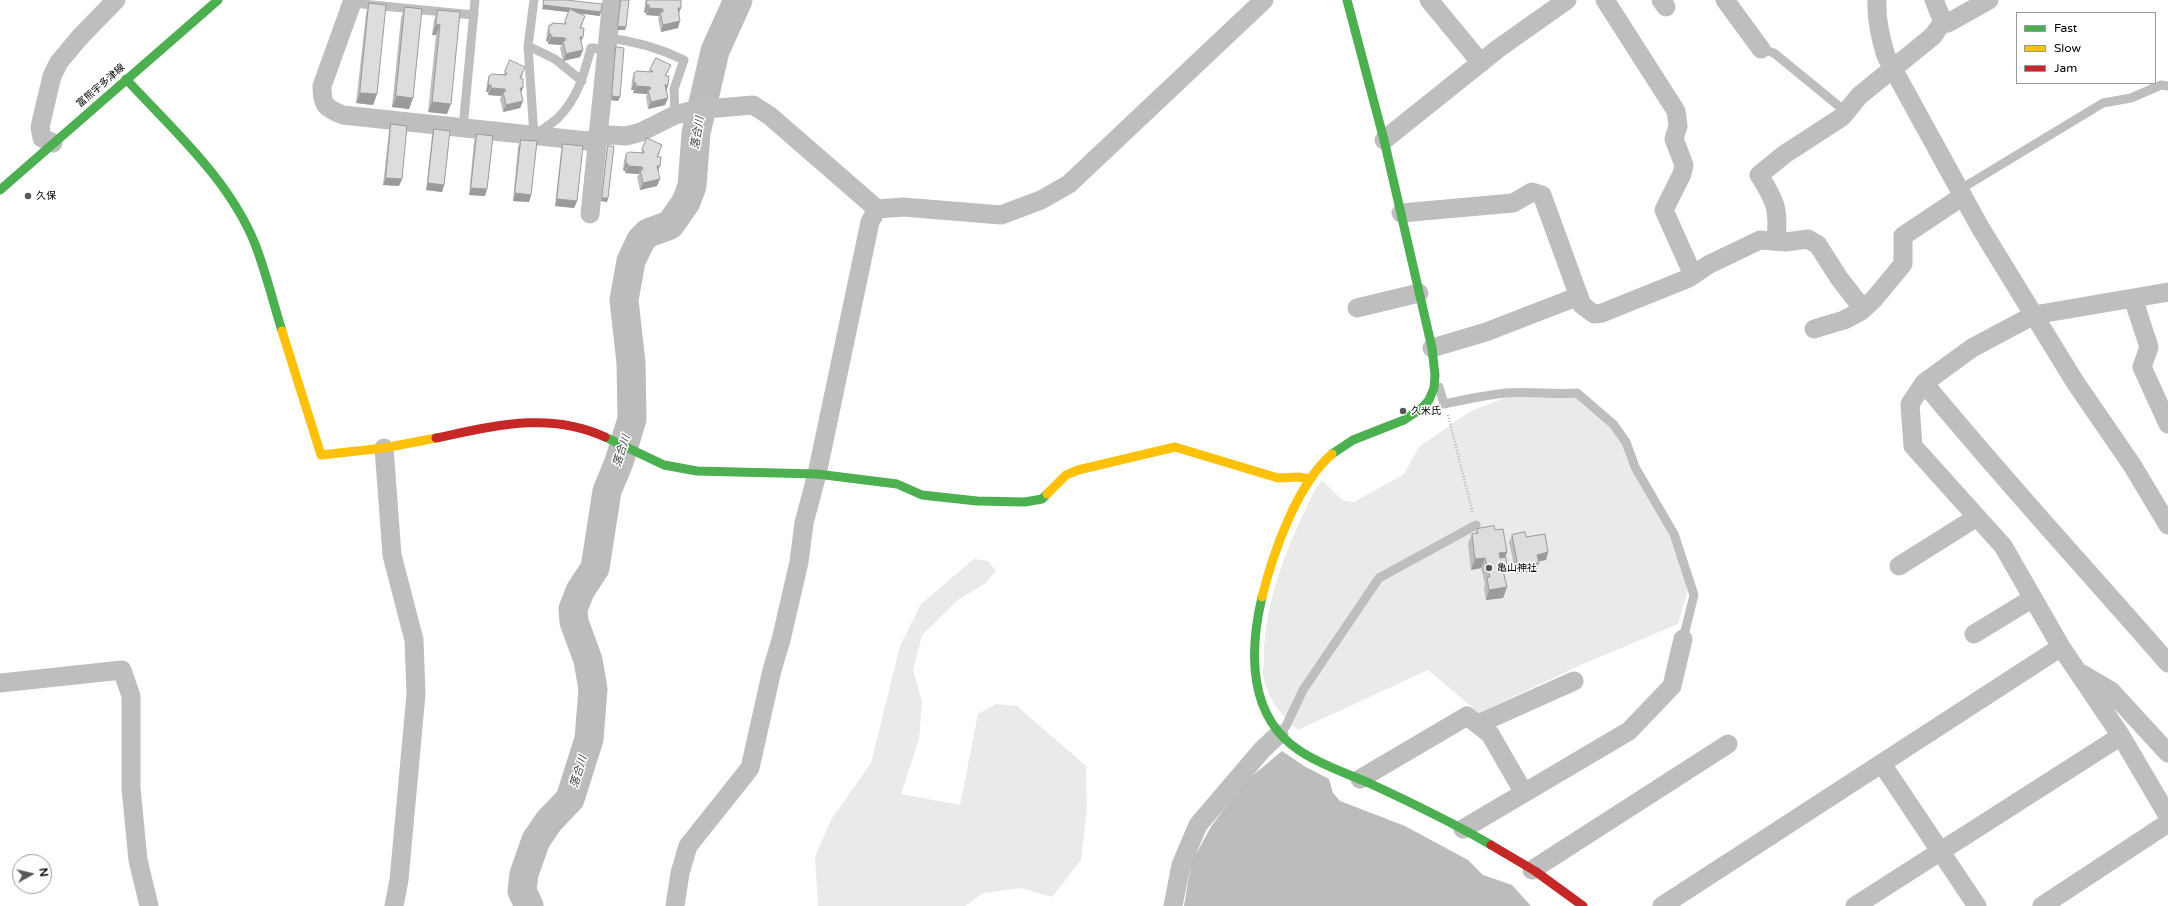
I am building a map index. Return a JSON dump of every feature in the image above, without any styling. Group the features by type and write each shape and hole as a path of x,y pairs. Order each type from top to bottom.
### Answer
{"street":[{"path":"53,144 42,138 40,127 52,76 59,62 80,37 116,0"},
{"name":"富熊宇多津線","path":"0,190 218,0"},
{"path":"590,214 612,0"},
{"path":"352,1 322,86 322,100 329,109 343,115 587,141 598,140 610,135 626,136 641,132 675,115 702,110 753,105 770,116 876,209 903,207 1001,215 1041,200 1069,184 1264,0"},
{"path":"1347,0 1384,140 1432,348 1436,376 1430,398 1422,408 1408,416 1351,441 1319,466 1310,480 1281,536 1272,560 1265,586 1255,651 1255,675 1260,699 1266,715 1279,734 1315,760 1360,779 1463,829 1565,891 1583,906"},
{"path":"1429,0 1481,63"},
{"path":"1384,140 1481,63 1567,0"},
{"path":"1606,0 1676,111 1678,126 1674,139 1684,165 1682,174 1664,210 1693,275"},
{"path":"1726,0 1761,49"},
{"path":"1877,0 1876,14 1881,39 1893,68 1961,193 2075,382 2132,465 2168,525"},
{"path":"1934,0 1944,20 1948,24 1989,0"},
{"path":"1776,241 1777,211 1774,199 1759,175 1785,154 1842,117 1859,96 1933,36 1944,20"},
{"path":"126,79 221,184 244,219 255,244 321,455 384,448 523,421 571,425 592,431 620,446 664,465 696,471 817,474 897,484 922,495 977,501 1025,502 1042,499 1066,475 1078,470 1175,447 1278,478 1299,477 1310,480"},
{"path":"1401,213 1513,203 1532,192 1542,196 1582,305 1594,314 1602,313 1693,275 1760,240 1776,241 1808,239 1818,245 1839,278 1863,309"},
{"path":"1814,328 1844,320 1863,309 1874,299 1903,264 1903,236 1961,193"},
{"path":"675,906 680,873 688,846 750,768 772,670 781,640 799,562 804,523 817,474 870,222 876,209"},
{"path":"2168,292 2034,315 1972,348 1924,383 1910,404 1912,446 2003,546 2061,647 2121,736 2168,816"},
{"path":"1357,308 1419,293"},
{"path":"1432,348 1486,332 1579,296"},
{"path":"2133,298 2150,347 2142,367 2168,424"},
{"path":"1924,383 1995,470 2066,547 2168,663"},
{"path":"384,448 392,555 414,640 416,666 416,694 400,873 394,906"},
{"path":"1899,566 1977,517"},
{"path":"1974,634 2033,598"},
{"path":"1463,829 1629,731 1672,686 1683,639"},
{"path":"1662,906 2061,647"},
{"path":"0,683 122,670 132,696 131,788 138,860 149,906"},
{"path":"2078,671 2111,691 2168,753"},
{"path":"1478,724 1574,681"},
{"path":"1360,779 1467,716 1490,734 1524,793"},
{"path":"1173,906 1181,865 1198,825 1262,750 1279,734"},
{"path":"1855,906 2121,736"},
{"path":"1532,870 1728,744"},
{"path":"1882,764 1977,906"},
{"path":"2042,906 2168,823"}],"lane":[{"path":"463,128 475,0"},
{"path":"534,0 528,46 534,136"},
{"path":"352,1 474,16"},
{"path":"534,136 557,118 574,99 582,81 591,48 607,45 634,41 661,49 684,60 674,89 675,115"},
{"path":"528,46 555,59 582,81"},
{"path":"1761,49 1774,53 1846,112"},
{"path":"1961,193 2103,103 2131,98 2161,85 2168,86"},
{"path":"1436,376 1444,404 1504,393 1527,392 1558,395 1577,393 1613,424 1626,442 1635,467 1674,534 1692,586 1694,595 1683,639"},
{"path":"1279,734 1286,726 1303,690 1379,578 1476,524"}],"path":[{"path":"1446,408 1476,524"}],"shaded area":[{"path":"1530,388 1574,394 1608,421 1635,459 1670,537 1689,586 1678,624 1583,664 1479,713 1428,670 1298,730 1277,708 1266,688 1263,675 1265,636 1273,593 1287,550 1315,490 1322,480 1342,500 1354,502 1404,474 1419,447 1469,412"},
{"path":"974,559 988,561 996,571 986,583 958,600 922,635 913,670 922,702 919,739 901,794 960,805 978,714 996,704 1017,706 1086,766 1087,809 1081,860 1052,897 1021,888 983,893 965,906 818,906 815,857 831,820 871,763 900,646 921,604"},
{"path":"1282,751 1304,766 1329,779 1333,793 1340,801 1405,826 1468,860 1483,875 1512,885 1531,906 1184,906 1191,863 1212,825 1246,781"}],"building":[{"path":"544,0 566,0 602,4 601,12 544,5"},
{"path":"621,0 629,0 626,27 618,26"},
{"path":"647,0 681,0 681,8 678,8 680,21 663,25 660,12 663,12 663,9 649,8 649,5 647,5"},
{"path":"369,3 386,5 377,94 360,93"},
{"path":"405,7 422,9 413,98 396,96"},
{"path":"570,9 585,16 580,28 584,28 583,37 580,37 583,50 566,54 563,41 566,40 565,38 551,37 551,34 549,34 549,25 552,25 552,23 566,24 565,21"},
{"path":"438,10 460,12 451,104 432,102 440,25 436,24"},
{"path":"616,47 624,48 620,97 612,96"},
{"path":"656,58 671,65 665,76 669,76 668,85 665,85 668,98 651,102 648,90 651,89 650,87 636,86 636,83 634,83 634,73 637,71 652,72 653,71 650,70"},
{"path":"510,60 525,67 520,78 523,79 523,88 520,88 523,101 506,105 503,92 506,91 505,89 491,88 491,85 488,85 489,76 492,74 506,75 507,73 505,72"},
{"path":"391,124 407,126 402,179 386,178"},
{"path":"434,129 450,131 444,185 428,183"},
{"path":"477,134 493,136 487,189 471,188"},
{"path":"647,138 662,145 657,157 661,157 660,166 657,166 660,179 643,183 640,170 643,170 642,167 628,166 626,163 626,154 629,152 644,153 642,150"},
{"path":"521,140 537,141 531,195 515,193"},
{"path":"563,144 583,146 577,201 557,199"},
{"path":"608,146 614,146 608,198 602,198"},
{"name":"亀山神社","path":"1494,526 1495,530 1503,529 1507,552 1499,553 1500,558 1506,557 1507,566 1502,567 1507,587 1489,590 1487,577 1490,577 1485,558 1475,559 1472,534 1478,533 1477,529"},
{"path":"1525,532 1526,537 1545,534 1548,552 1537,555 1539,563 1518,567 1512,535"}],"waterway":[{"name":"落合川","path":"529,906 522,891 524,874 536,840 549,821 570,799 589,739 593,689 588,660 574,622 573,609 580,591 595,568 607,491 619,462 632,419 631,363 624,300 631,261 641,240 648,233 670,225 686,202 692,186 696,133 715,51 738,0"}],"traffic: fast":[{"path":"0,190 218,0"},
{"path":"1332,454 1353,440 1404,420 1422,408 1429,400 1434,388 1435,375 1432,348 1384,140 1347,0"},
{"path":"126,79 180,136 215,176 244,220 259,255 282,331"},
{"path":"605,437 664,465 697,471 817,474 897,484 922,495 977,501 1025,502 1042,499 1047,494"},
{"path":"1262,597 1255,639 1257,682 1262,702 1270,720 1283,737 1300,751 1316,760 1415,805 1491,845"}],"traffic: slow":[{"path":"282,331 321,455 384,448 436,438"},
{"path":"1047,494 1066,475 1078,470 1175,447 1278,478 1299,477 1310,479"},
{"path":"1262,597 1280,540 1297,501 1319,467 1332,454"}],"traffic: jam":[{"path":"436,438 479,429 521,423 563,424 584,429 605,437"},
{"path":"1491,845 1535,871 1583,906"}],"place":[{"name":"久保","path":"28,196"},
{"name":"久米氏","path":"1403,411"},
{"name":"亀山神社","path":"1489,568"}]}
